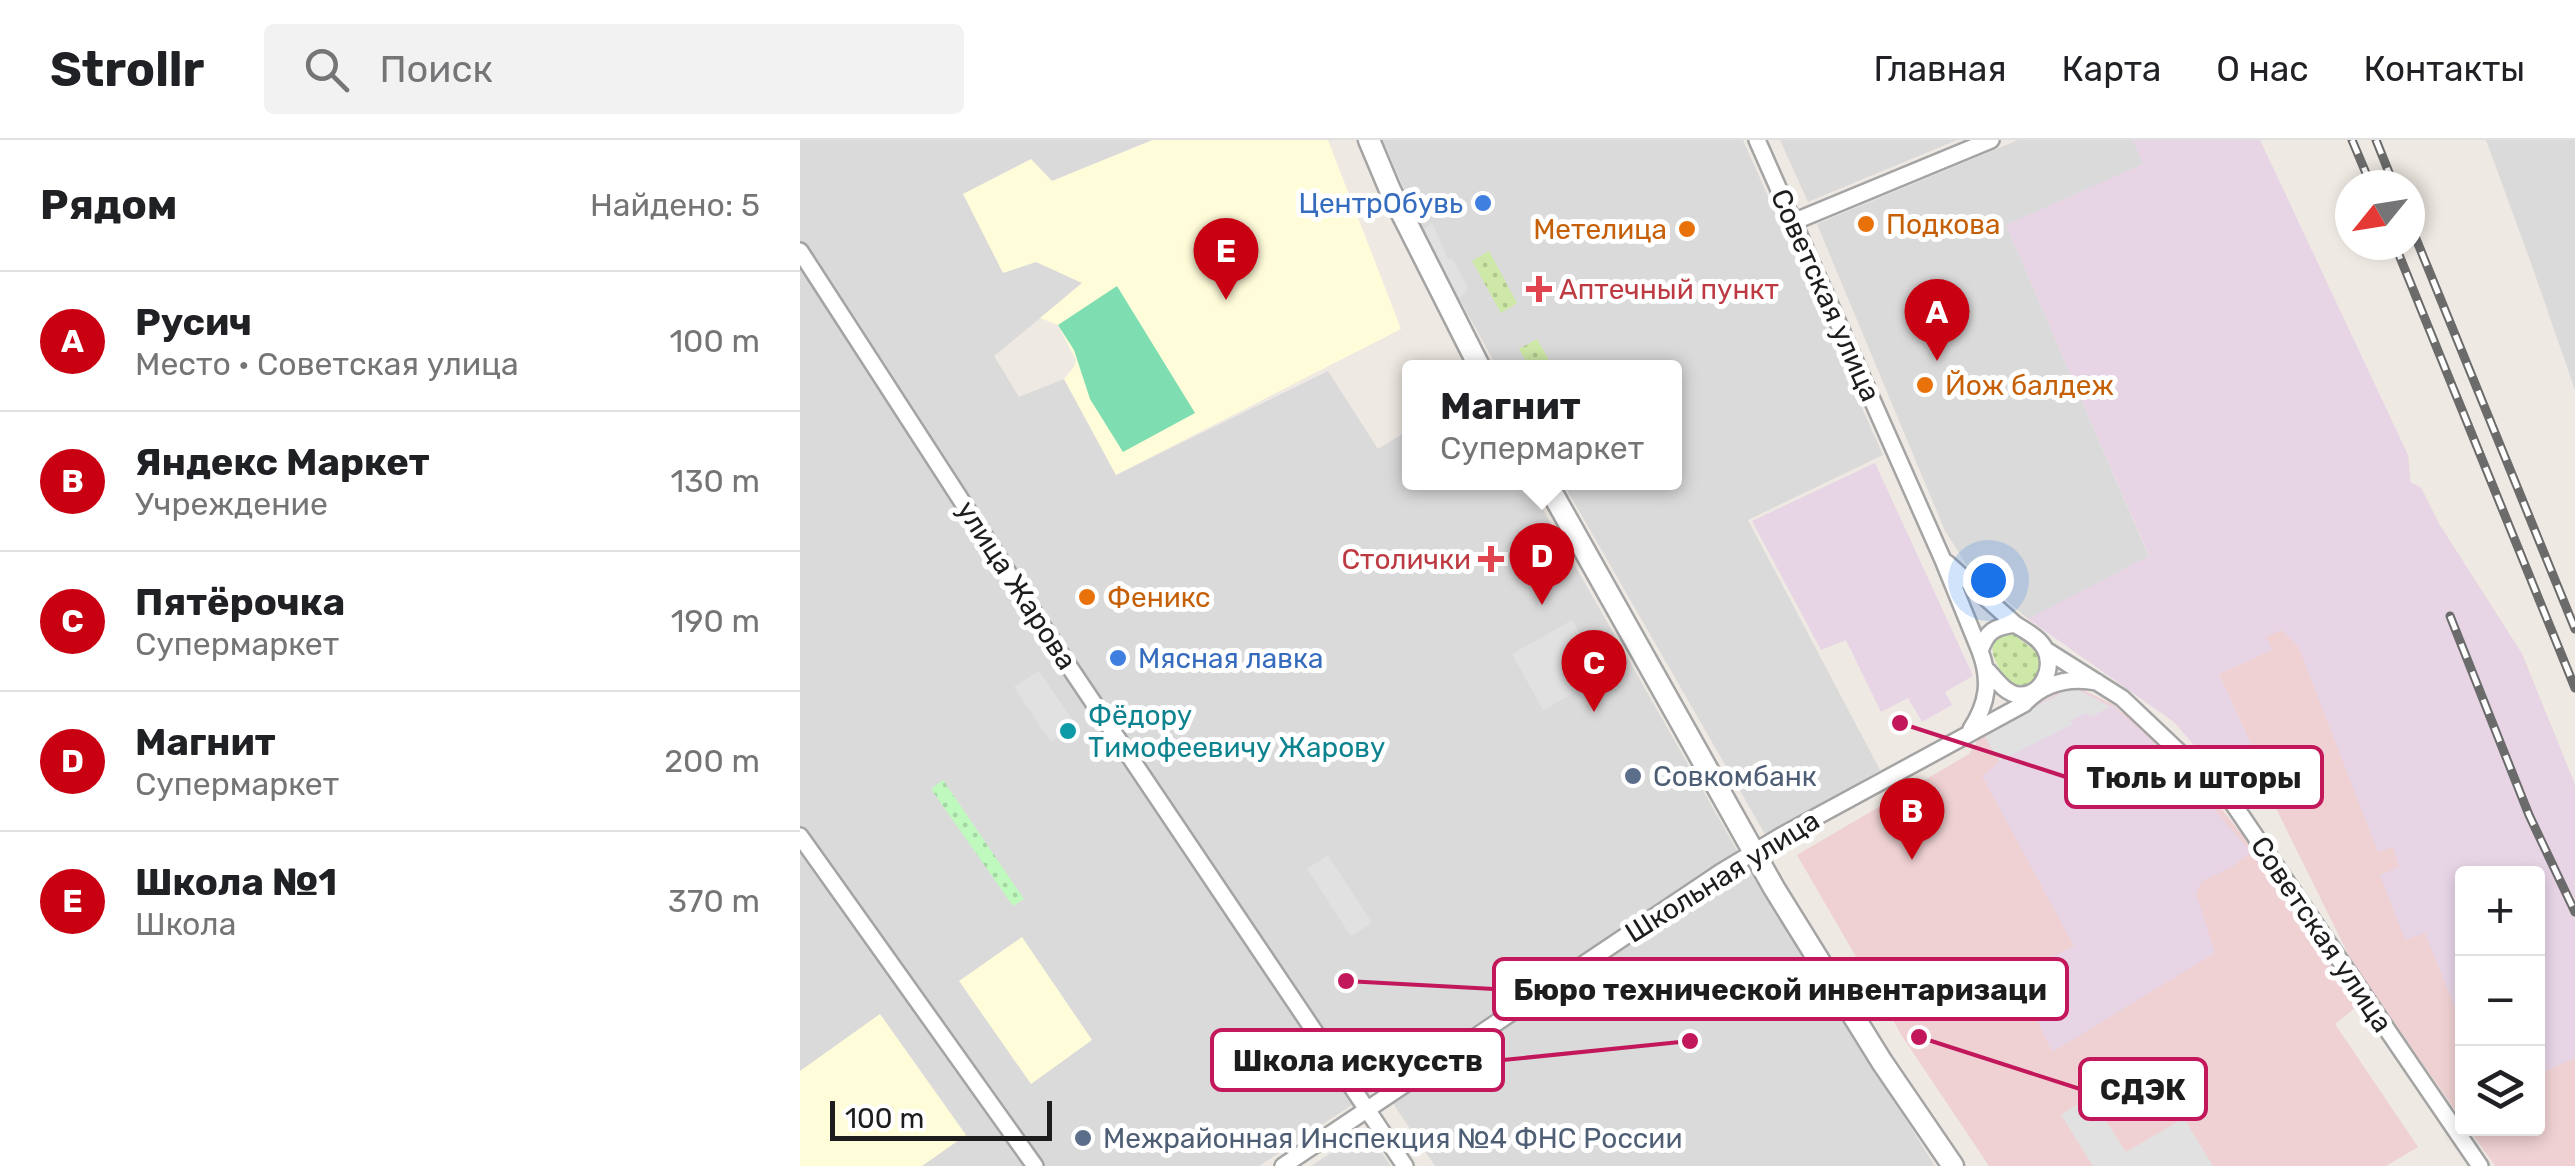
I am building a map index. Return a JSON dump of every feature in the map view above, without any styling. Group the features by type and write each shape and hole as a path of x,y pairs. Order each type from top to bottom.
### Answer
{"street":[{"path":"1369,140 1476,360"},
{"name":"Советская улица","path":"1757,140 1980,651"},
{"path":"1793,222 1991,140"},
{"name":"улица Жарова","path":"800,251 1058,650 1405,1166"},
{"path":"1550,490 1754,853 1873,1047 1953,1166"},
{"name":"Советская улица","path":"1943,560 2015,624"},
{"path":"2037,690 2047,677 2046,650 2015,624 1995,627 1985,635 1980,651 1988,672 2001,686 2020,695 2079,679 2097,682"},
{"name":"Советская улица","path":"2046,650 2122,698 2232,802 2480,1166"},
{"path":"1969,732 1981,713 1988,672"},
{"name":"Школьная улица","path":"1283,1166 1754,853 2024,704 2037,690"},
{"path":"800,836 1035,1166"}],"shaded area":[{"path":"800,140 1152,140 1052,181 1036,261 1083,283 994,356 1019,397 1064,379 1116,475 1328,371 1378,449 1402,434 1402,490 1532,490 1738,852 1259,1166 800,1166"},
{"path":"1153,140 1328,140 1401,329 1116,475 1064,379 1076,360 1058,325 1040,318 1082,283 1036,262 1003,273 963,194 1031,159 1052,181"},
{"path":"1383,140 1743,140 1883,455 1748,520 1880,770 1766,836 1567,490 1682,490 1682,360 1493,360 1422,231"},
{"path":"1780,140 1957,140 1808,202"},
{"path":"2018,140 2133,140 2144,164 2006,225 2149,557 2028,619 1968,567 1945,531 1817,224"},
{"path":"2133,140 2260,140 2408,455 2410,482 2421,488 2439,524 2522,654 2575,785 2575,1058 2545,1071 2545,866 2455,866 2455,1008 2425,933 2405,940 2380,875 2399,867 2393,847 2378,852 2299,648 2281,630 2266,637 2272,650 2219,674 2267,780 2238,796 2174,722 2028,619 2149,556 2006,225 2143,164"},
{"path":"2486,140 2575,140 2575,390 2532,266"},
{"path":"1432,222 1448,259 1453,259 1468,288 1459,299 1423,231"},
{"path":"2408,455 2410,482 2421,488 2439,524 2522,654 2575,785 2575,1166 2495,1166 2474,1136 2545,1136 2545,866 2455,866 2455,1110 2352,962 2268,792 2267,780 2219,674 2271,650 2265,637"},
{"path":"1875,463 1973,676 1945,692 1952,705 1922,722 1908,698 1881,712 1846,640 1821,650 1752,521"},
{"path":"1572,620 1604,676 1543,710 1512,654"},
{"path":"1039,671 1076,725 1051,742 1014,687"},
{"path":"2073,685 2112,704 2163,745 2266,865 2361,1003 2335,1024 2418,1147 2386,1166 1989,1166 1902,1036 1797,855 1969,754 1982,733"},
{"path":"2072,686 2114,707 2162,749 2251,852 2232,867 2202,881 2196,893 2215,953 2052,1052 2023,990 2030,968 2074,946 1982,776 1999,762 1983,734"},
{"path":"2073,687 2110,707 2090,717 2087,713 2071,720 2072,725 1999,761 1984,734"},
{"path":"1328,855 1372,923 1351,936 1307,869"},
{"path":"1749,869 1935,1166 1435,1166 1390,1099"},
{"path":"1022,937 1092,1040 1031,1084 959,981"},
{"path":"880,1014 966,1135 922,1166 800,1166 800,1071"},
{"path":"2090,1096 2126,1152 2184,1118 2213,1166 2093,1166 2061,1115"},
{"path":"1366,1130 1391,1166 1311,1166"}],"green space":[{"path":"1489,251 1517,303 1501,313 1472,261"},
{"path":"1117,286 1195,413 1123,452 1090,399 1074,350 1058,325"},
{"path":"1537,339 1549,360 1525,360 1519,349"},
{"path":"2003,632 2013,634 2039,654 2039,670 2027,684 2006,684 1993,655 1992,642"},
{"path":"943,780 1024,899 1013,906 931,789"}],"railway":[{"path":"2352,140 2365,170"},
{"path":"2376,140 2388,170"},
{"path":"2401,260 2575,688"},
{"path":"2425,260 2575,629"},
{"path":"2450,616 2529,815 2575,912"}],"place":[{"name":"ЦентрОбувь","path":"1483,203"},
{"name":"Подкова","path":"1866,224"},
{"name":"Метелица","path":"1687,229"},
{"name":"Аптечный пункт","path":"1539,289"},
{"name":"Школа №1","path":"1226,300"},
{"name":"Русич","path":"1937,361"},
{"name":"Йож балдеж","path":"1925,385"},
{"name":"Столички","path":"1491,559"},
{"name":"Феникс","path":"1087,597"},
{"name":"Магнит","path":"1542,605"},
{"name":"Мясная лавка","path":"1118,658"},
{"name":"Пятёрочка","path":"1594,712"},
{"name":"Тюль и шторы","path":"1900,723"},
{"name":"Фёдору Тимофеевичу Жарову","path":"1068,731"},
{"name":"Совкомбанк","path":"1633,776"},
{"name":"Яндекс Маркет","path":"1912,860"},
{"name":"Бюро технической инвентаризаци","path":"1346,981"},
{"name":"СДЭК","path":"1919,1037"},
{"name":"Школа искусств","path":"1690,1041"},
{"name":"Межрайонная Инспекция №4 ФНС России","path":"1083,1138"}]}
